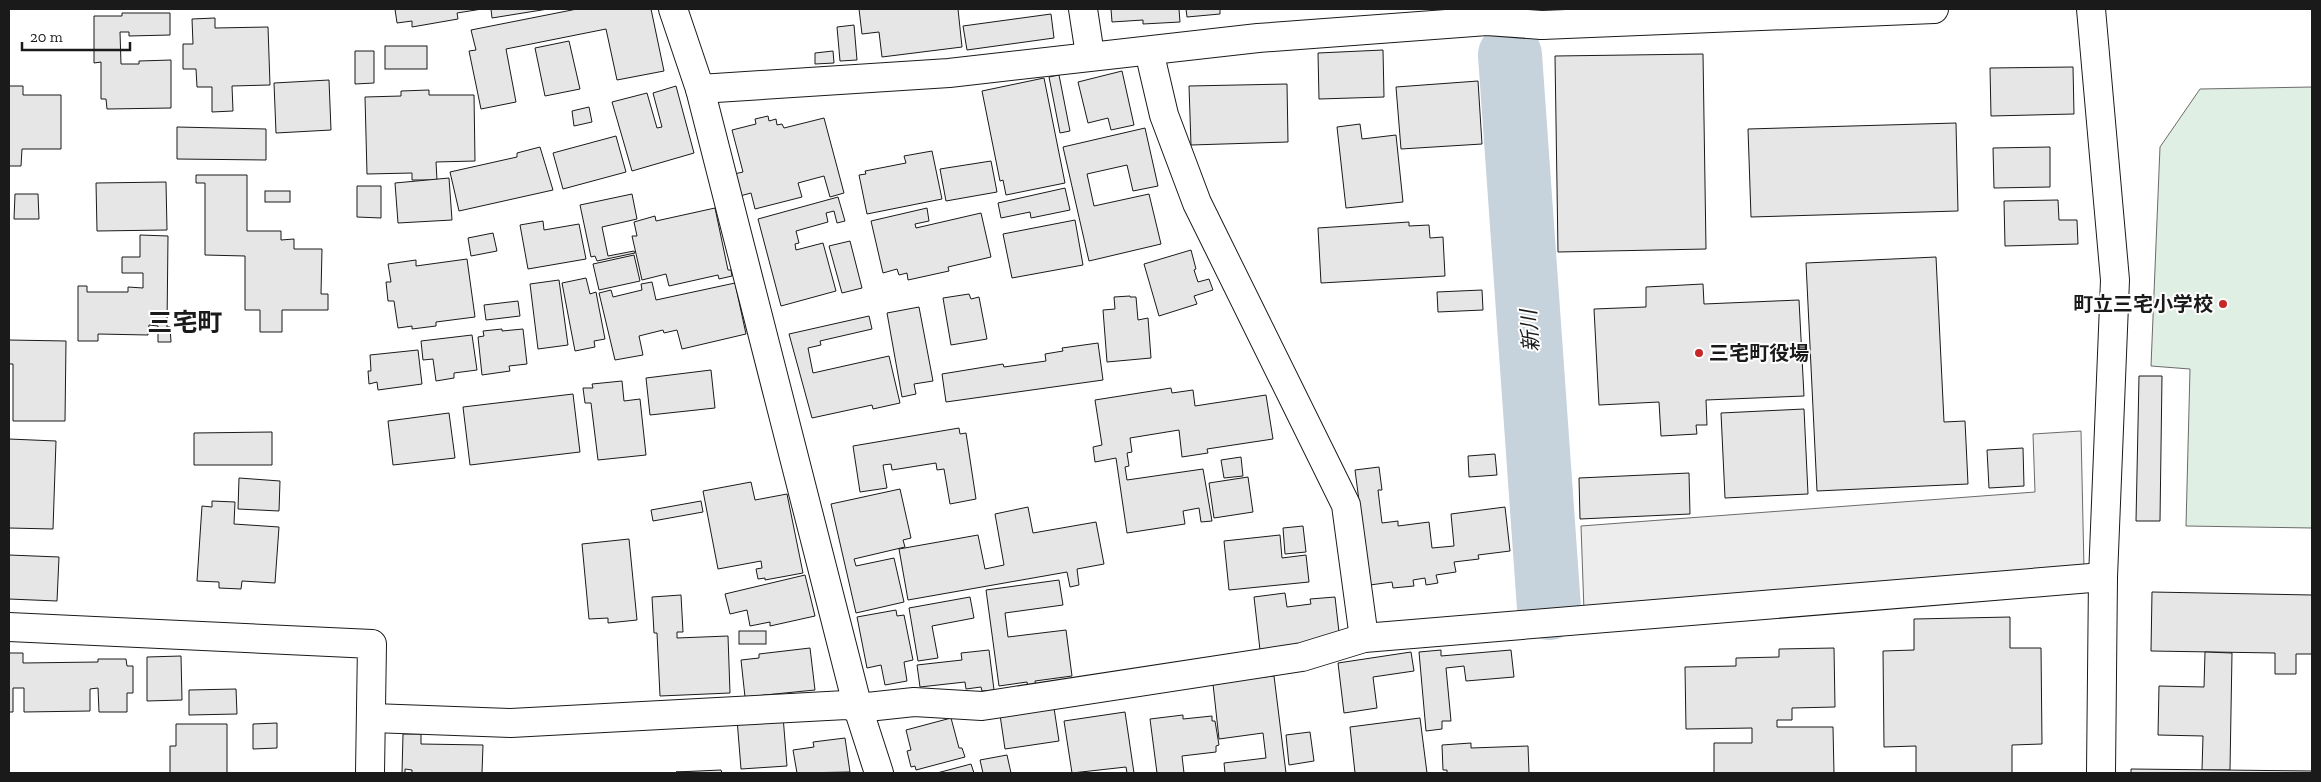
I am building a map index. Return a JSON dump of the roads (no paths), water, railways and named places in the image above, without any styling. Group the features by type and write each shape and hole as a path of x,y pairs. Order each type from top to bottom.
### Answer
{"street":[{"path":"673,9 700,89 858,708 879,773"},
{"path":"1083,9 1090,55"},
{"path":"700,89 949,73 1090,55 1149,51 1258,38 1487,21 1542,25 1934,9"},
{"path":"2091,9 2115,280 2103,577 2101,773"},
{"path":"1149,51 1164,115 1197,203 1346,505 1364,638"},
{"path":"372,718 512,723 846,705 858,708 914,702 982,706 1302,657 1364,638 2103,577"},
{"path":"9,626 372,644 370,773"}],"waterway":[{"name":"新川","path":"1510,55 1549,608"}],"place":[{"name":"町立三宅小学校","path":"2223,304"},
{"name":"三宅町役場","path":"1699,353"}],"district":[{"name":"三宅町","path":"185,322"}]}
